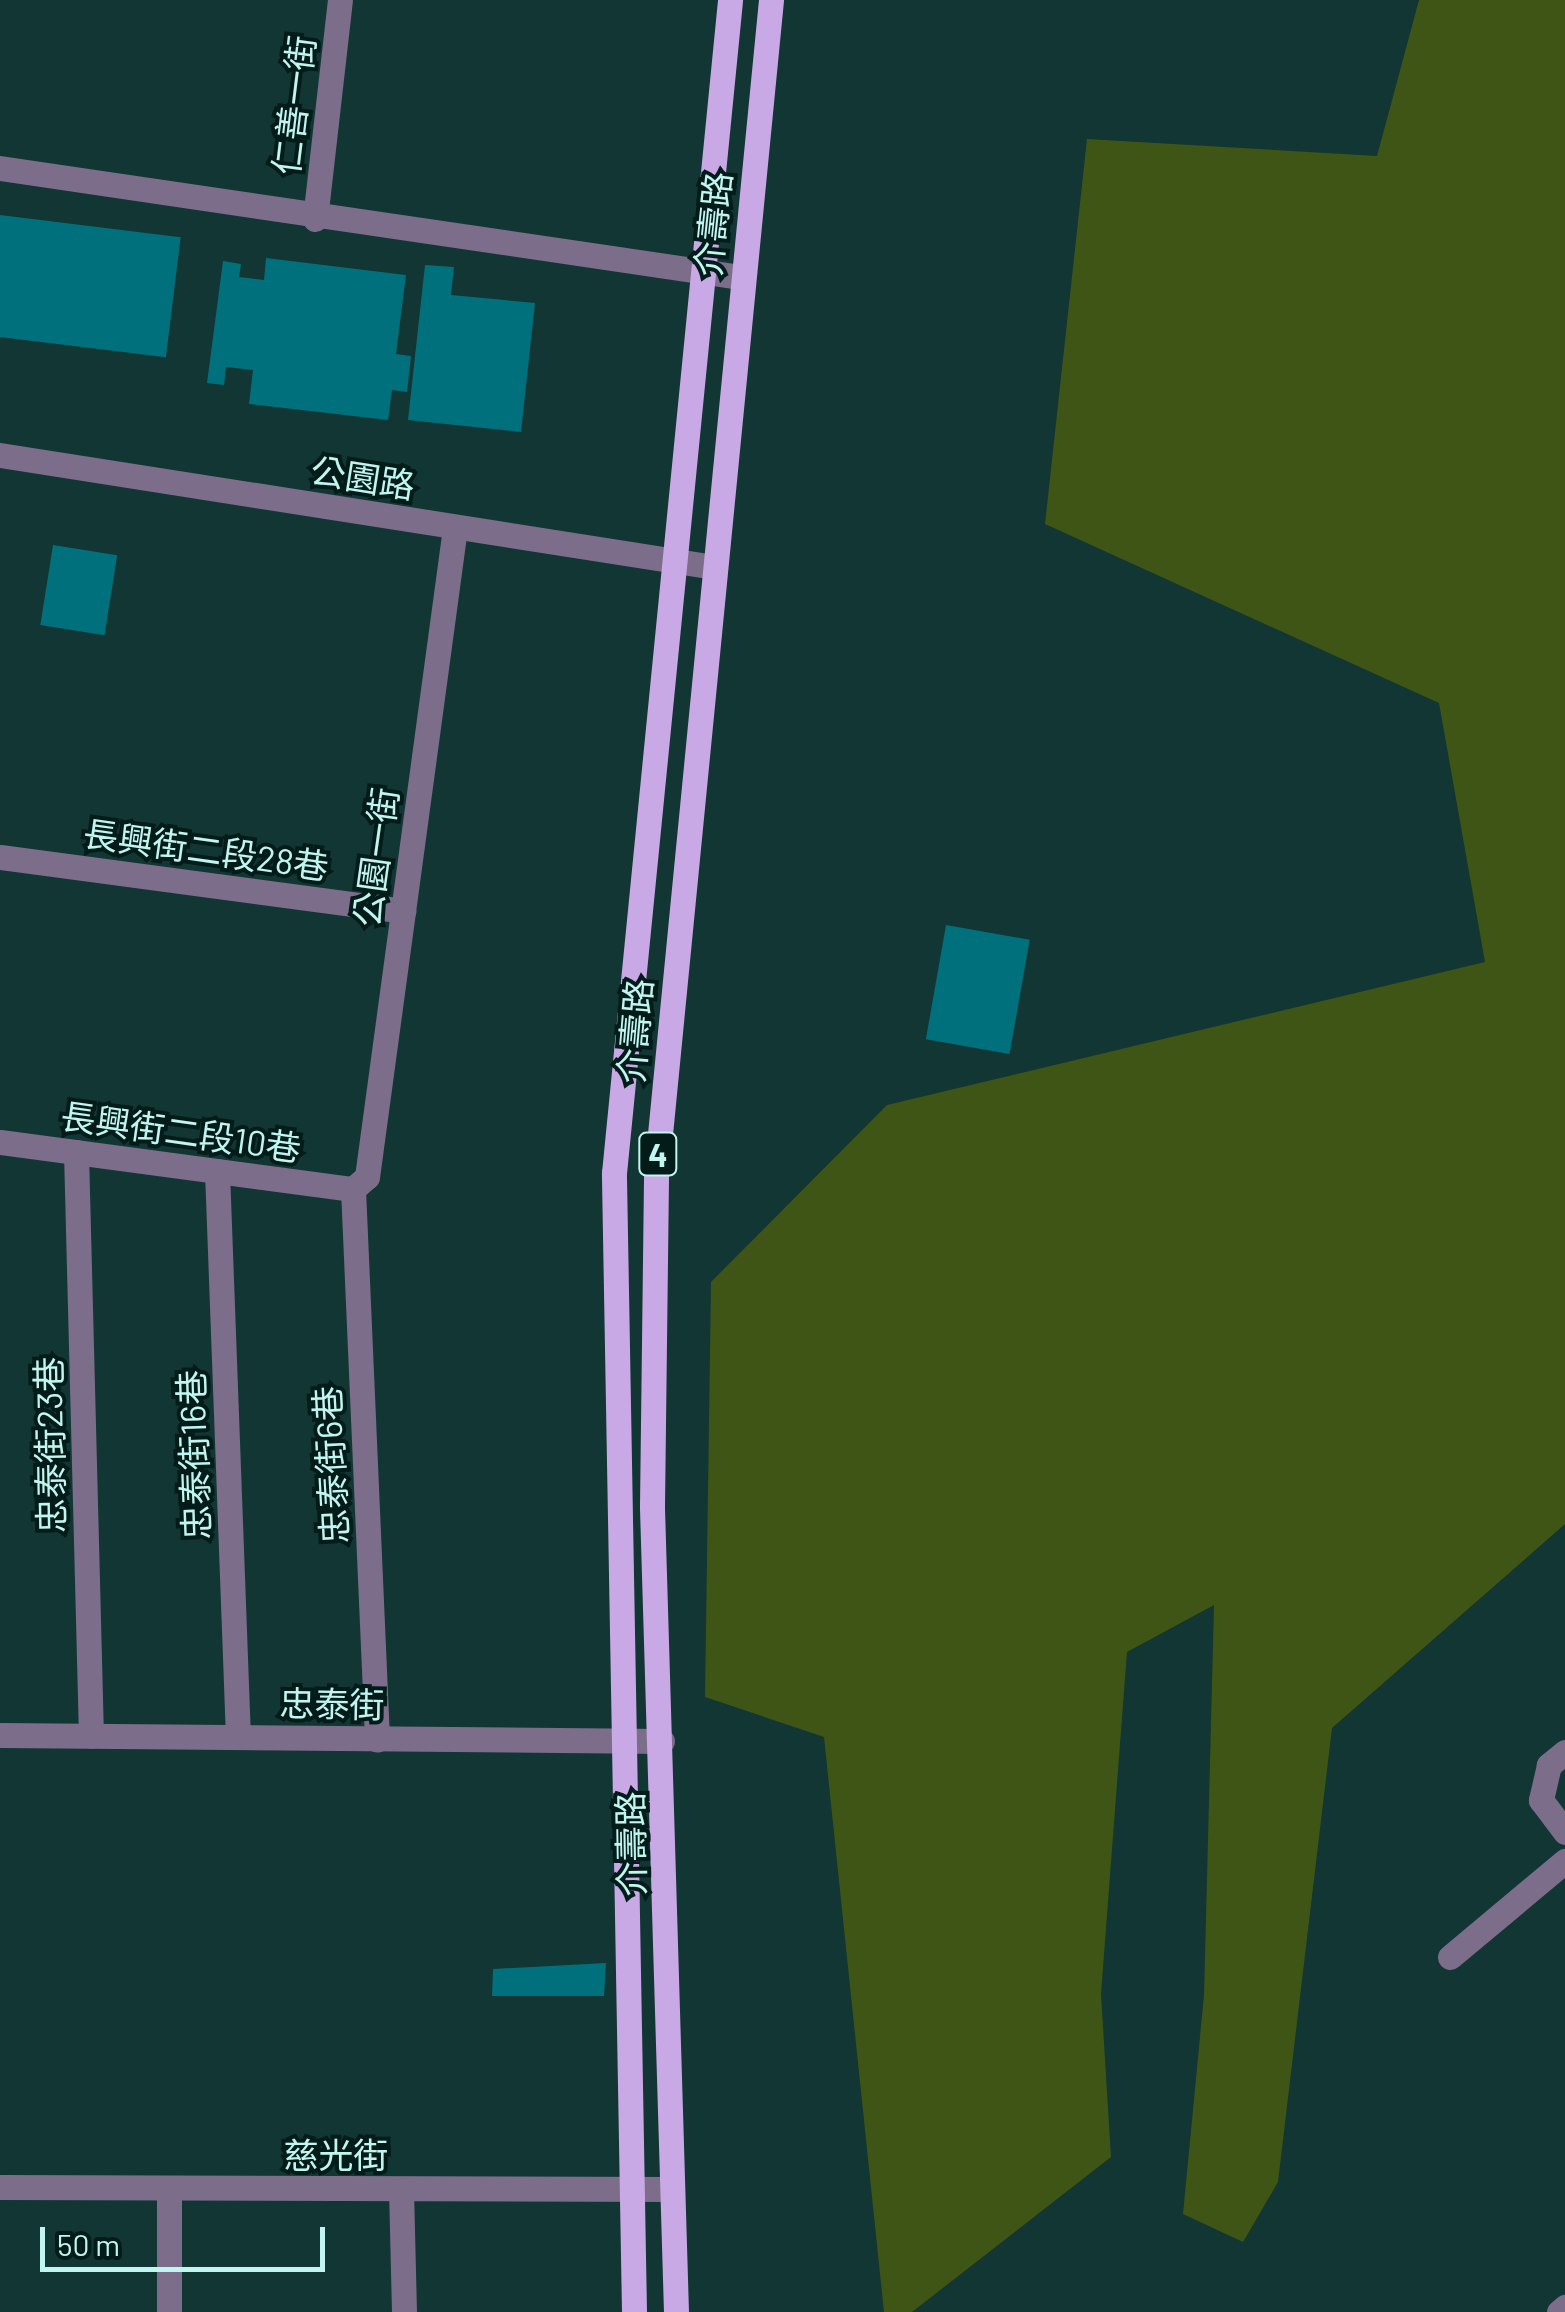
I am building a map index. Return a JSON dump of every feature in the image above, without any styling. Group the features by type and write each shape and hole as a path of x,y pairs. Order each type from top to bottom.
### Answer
{"main road":[{"name":"介壽路","path":"634,2312 614,1173 730,0"},
{"name":"介壽路","path":"676,2312 662,1741 652,1506 656,1176 771,0"}],"street":[{"name":"仁善一街","path":"315,218 340,0"},
{"path":"0,168 315,218 741,277"},
{"name":"公園路","path":"0,455 714,567"},
{"name":"公園一街","path":"352,1189 368,1177 455,528"},
{"name":"長興街二段28巷","path":"0,857 403,911"},
{"name":"長興街二段10巷","path":"0,1142 352,1189"},
{"name":"忠泰街23巷","path":"76,1152 92,1736"},
{"name":"忠泰街16巷","path":"217,1170 238,1737"},
{"name":"忠泰街6巷","path":"352,1189 378,1739"},
{"name":"忠泰街","path":"0,1735 662,1741"},
{"path":"1565,1752 1549,1765 1541,1800 1565,1832"},
{"path":"1450,1957 1565,1861"},
{"name":"慈光街","path":"0,2187 671,2189"},
{"path":"169,2188 169,2312"},
{"path":"401,2189 404,2312"}],"green space":[{"path":"1419,0 1565,0 1565,1524 1332,1728 1278,2182 1243,2242 1183,2214 1204,1995 1214,1605 1127,1652 1101,1994 1111,2157 912,2312 884,2312 824,1737 705,1697 711,1282 887,1105 1485,962 1439,703 1045,524 1087,139 1377,156"}],"building":[{"path":"0,215 181,237 166,357 0,337"},
{"path":"266,258 406,275 396,354 411,356 407,392 392,390 388,420 249,404 253,370 226,367 224,385 207,383 223,261 241,264 239,277 264,280"},
{"path":"425,265 454,267 451,295 535,303 521,432 408,420"},
{"path":"53,545 117,555 105,635 40,625"},
{"path":"946,925 1030,940 1010,1054 926,1039"},
{"path":"606,1963 604,1996 492,1996 493,1969"}]}
